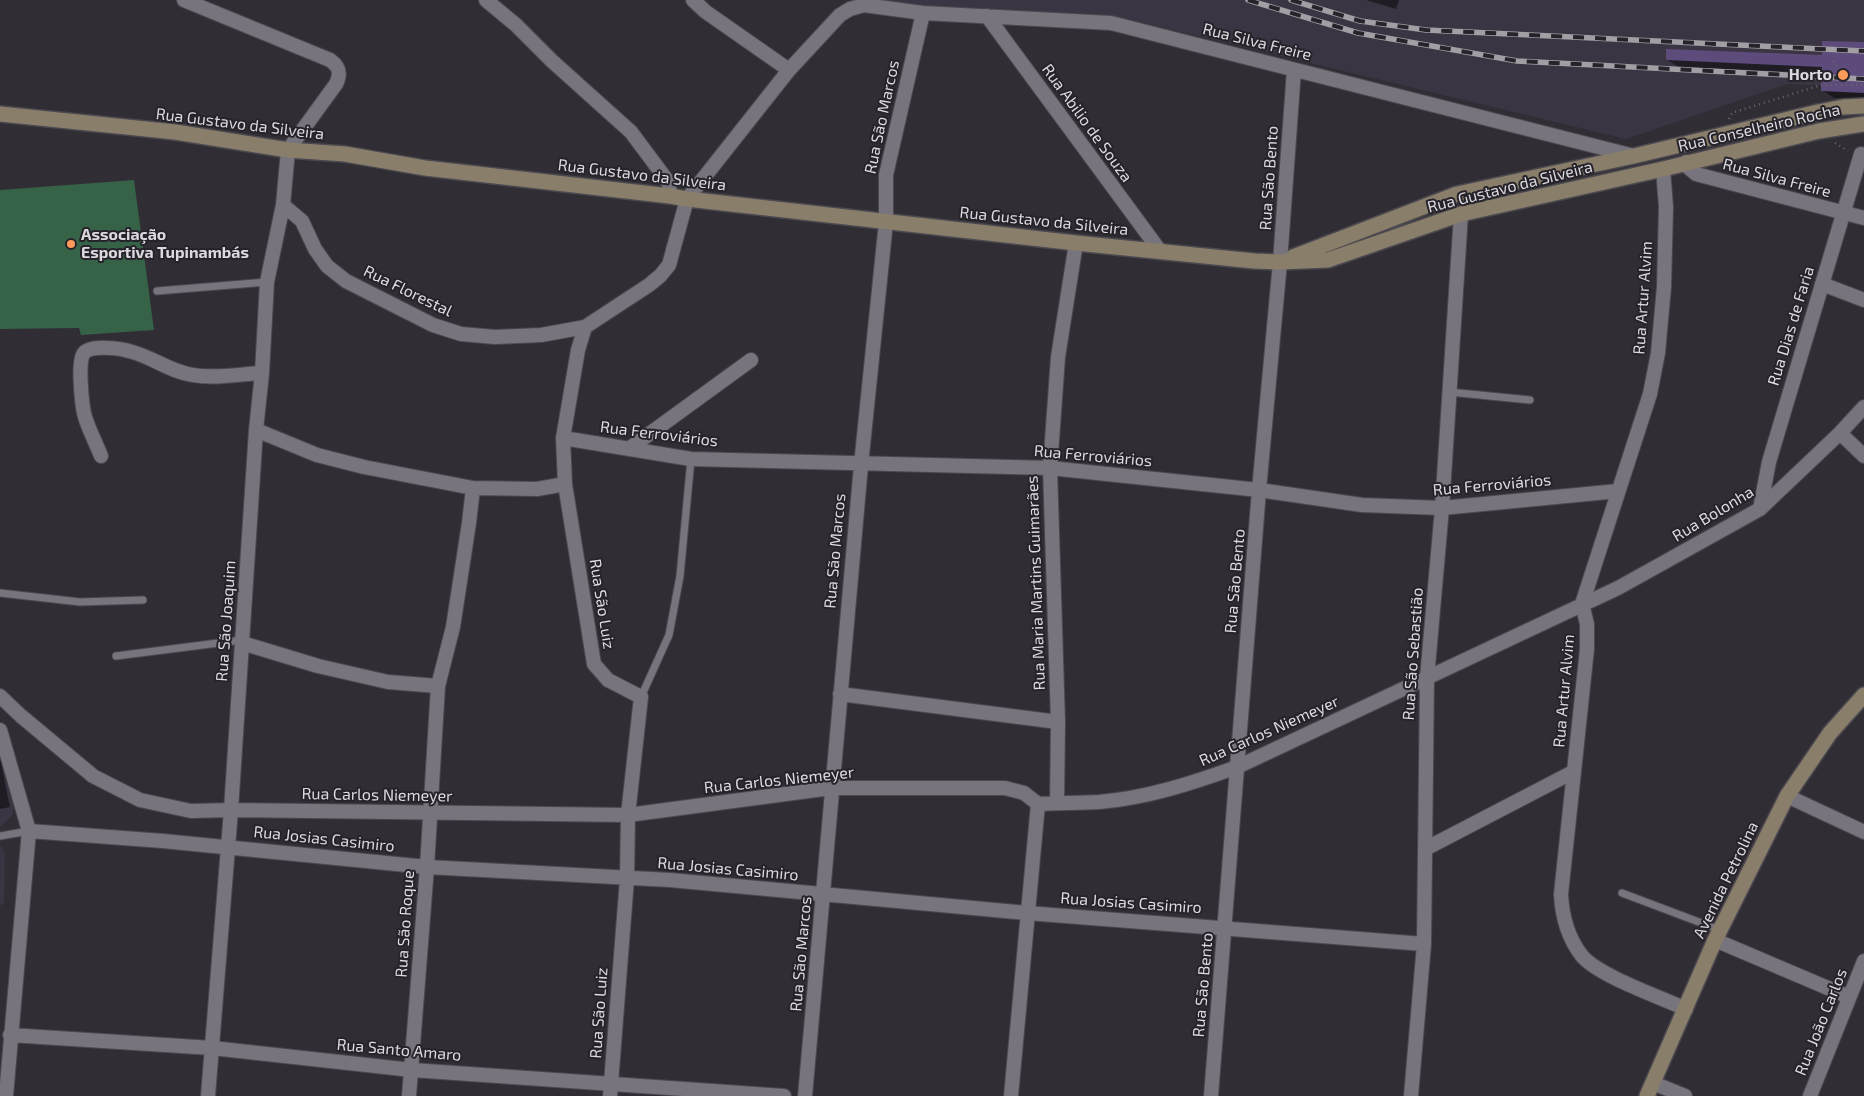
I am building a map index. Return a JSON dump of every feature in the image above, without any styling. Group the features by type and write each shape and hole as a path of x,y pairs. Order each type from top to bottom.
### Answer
{"main road":[{"name":"Rua Conselheiro Rocha","path":"1634,156 1818,112 1843,107 1864,106"},
{"name":"Rua Gustavo da Silveira","path":"0,114 175,132 288,150 345,154 425,168 1076,244 1280,262 1328,260 1460,214 1663,169"},
{"name":"Rua Conselheiro Rocha","path":"1663,169 1819,131 1864,124"},
{"name":"Rua Gustavo da Silveira","path":"1280,262 1457,194 1634,156"},
{"name":"Avenida Petrolina","path":"1650,1089 1718,935 1787,796 1830,733 1864,695"}],"street":[{"path":"184,0 330,60 338,66 339,78 336,84 288,150"},
{"path":"486,0 516,25 552,61 631,132 669,183 670,196"},
{"path":"585,327 649,286 670,264 687,199 789,70 706,12 693,0"},
{"name":"Rua Silva Freire","path":"789,70 840,15 850,9 864,5 923,13 1112,23 1634,156"},
{"name":"Rua São Marcos","path":"805,1096 861,464 886,222 886,174 923,13"},
{"name":"Rua Abilio de Souza","path":"987,16 1160,251"},
{"name":"Rua São Bento","path":"1211,1096 1259,490 1280,262 1294,70"},
{"name":"Rua São Joaquim","path":"208,1096 231,810 267,282 283,205 288,150"},
{"name":"Rua Dias de Faria","path":"1760,509 1769,462 1861,154"},
{"name":"Rua Silva Freire","path":"1686,162 1689,168 1696,174 1864,218"},
{"name":"Rua Artur Alvim","path":"1663,169 1666,207 1664,288 1658,353 1650,394 1582,604 1587,624 1587,649 1561,894 1562,913 1573,940 1583,957 1606,973 1686,1009"},
{"name":"Rua Florestal","path":"283,205 302,221 315,249 334,271 346,280 434,325 461,334 495,337 541,335 585,327"},
{"name":"Rua São Sebastião","path":"1411,1096 1424,944 1426,678 1442,508 1460,214"},
{"name":"Rua Maria Martins Guimarães","path":"1056,803 1058,722 1050,468 1058,357 1076,244"},
{"path":"1822,284 1864,300"},
{"name":"Rua São Luiz","path":"585,327 578,350 563,438 565,484 594,664 608,680 641,697 628,815 627,879 611,1090"},
{"path":"101,456 85,416 80,364 81,358 86,351 109,348 129,351 178,371 205,377 262,373"},
{"path":"630,448 751,360"},
{"name":"Rua Bolonha","path":"1582,604 1618,588 1760,509 1840,433 1864,407"},
{"path":"256,430 318,455 364,467 473,488 537,489 565,484"},
{"path":"1840,433 1864,456"},
{"name":"Rua Ferroviários","path":"563,438 691,458 1050,468 1259,490 1362,505 1442,508 1618,491"},
{"name":"Rua São Roque","path":"409,1096 428,867 438,686 453,627 473,488"},
{"name":"Rua Carlos Niemeyer","path":"0,696 93,776 140,800 191,811 628,815 831,788 1005,788 1024,793 1038,804 1100,802 1191,784 1238,767 1582,604"},
{"path":"242,641 318,666 388,682 438,686"},
{"path":"840,694 1058,722"},
{"path":"0,730 29,831 6,1096"},
{"path":"1425,850 1573,772"},
{"path":"1787,796 1864,832"},
{"path":"1011,1096 1038,804"},
{"name":"Rua Josias Casimiro","path":"29,831 227,847 428,867 670,880 1027,913 1424,944"},
{"path":"1718,935 1849,997"},
{"name":"Rua João Carlos","path":"1810,1096 1864,961"},
{"name":"Rua Santo Amaro","path":"10,1035 212,1048 611,1090 784,1096"},
{"path":"1650,1089 1685,1096"}],"lane":[{"path":"157,291 267,282"},
{"path":"1449,392 1530,400"},
{"path":"641,697 669,635 680,576 691,458"},
{"path":"0,593 80,602 143,600"},
{"path":"116,656 242,641"},
{"path":"0,836 29,831"},
{"path":"1622,894 1718,935"}],"path":[{"path":"1833,61 1850,84"},
{"path":"1732,112 1821,84 1864,85"}],"shaded area":[{"path":"848,0 1864,0 1864,87 1787,84 1626,139 1140,22 1097,14 944,9"},
{"path":"0,762 14,807 12,816 0,827"},
{"path":"0,846 5,854 4,903 0,906"}],"green space":[{"name":"Associação Esportiva Tupinambás","path":"134,180 154,330 81,335 79,328 0,329 0,190"}],"building":[{"name":"Horto","path":"1822,41 1864,42 1864,93 1821,91 1822,67 1666,60 1666,49 1822,55"}],"railway":[{"path":"1248,0 1358,33 1517,61 1864,79"},
{"path":"1291,0 1360,21 1426,30 1864,51"}],"place":[{"name":"Horto","path":"1843,75"},
{"name":"Associação Esportiva Tupinambás","path":"71,244"}]}
